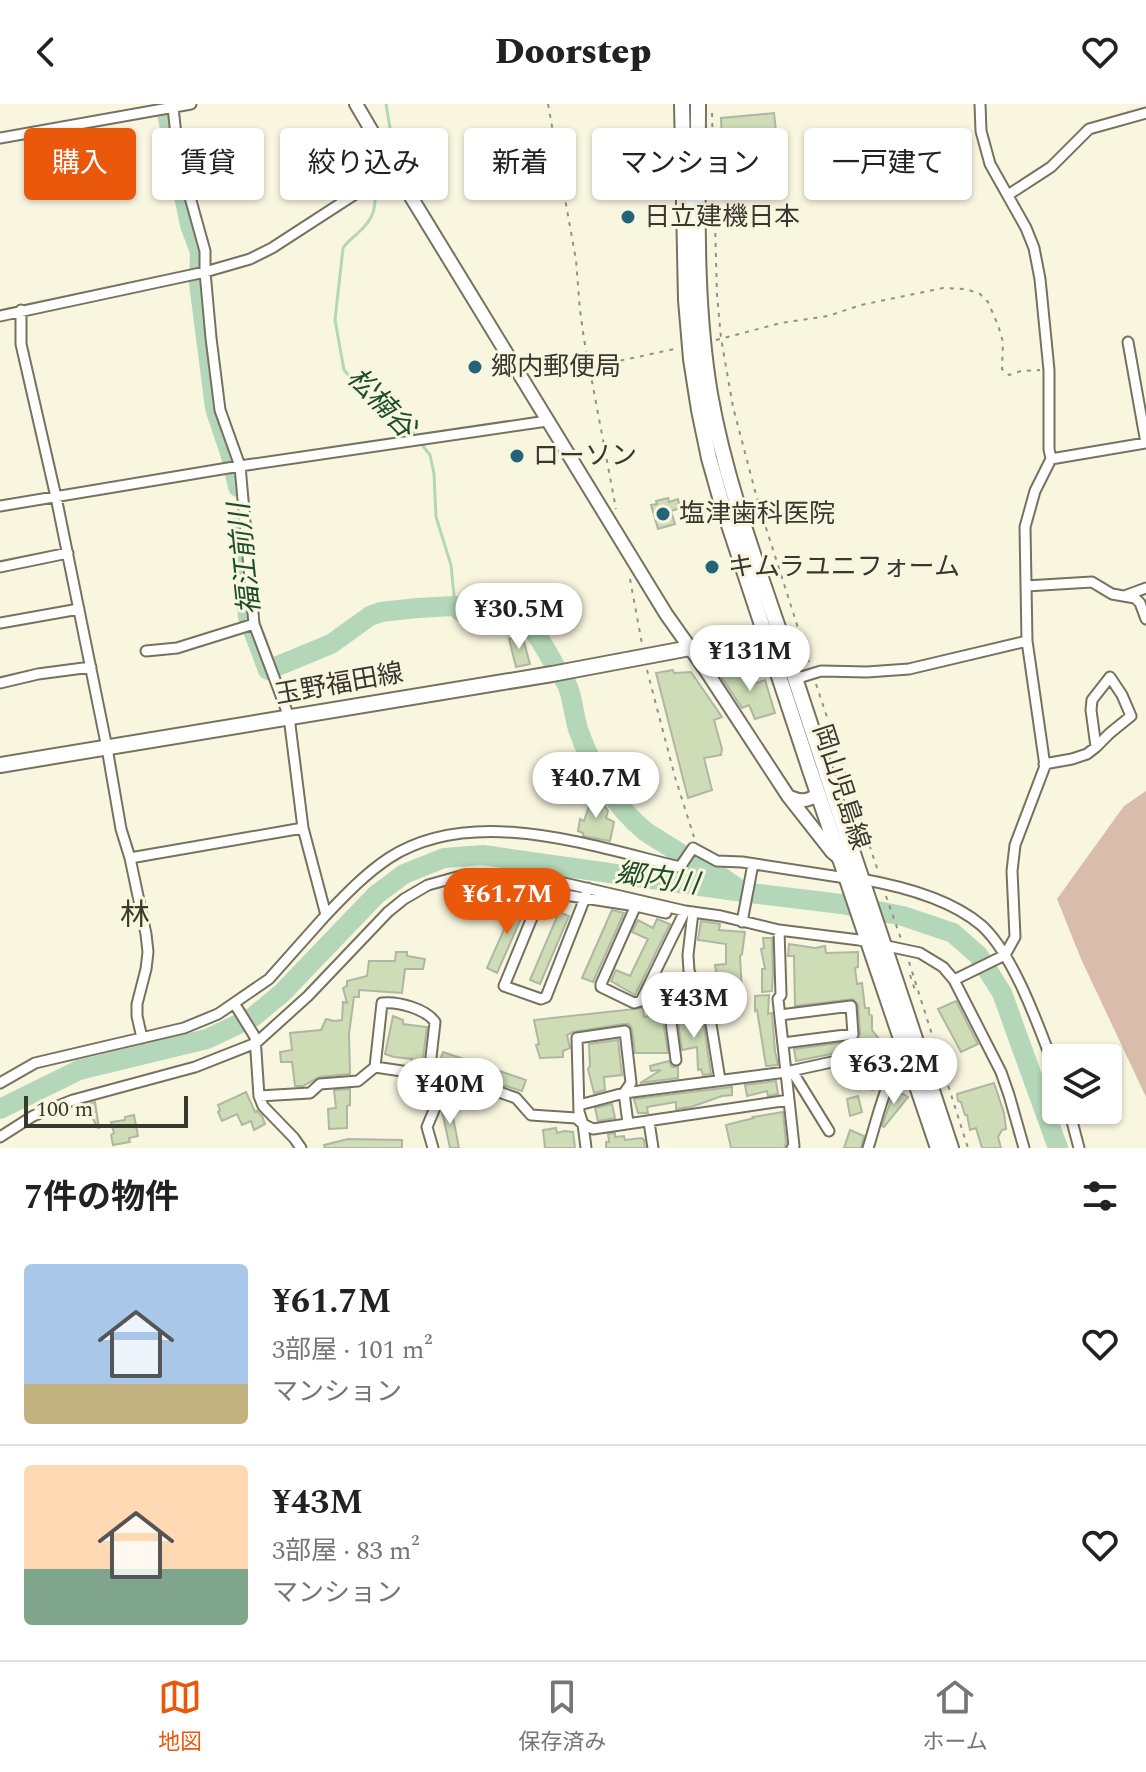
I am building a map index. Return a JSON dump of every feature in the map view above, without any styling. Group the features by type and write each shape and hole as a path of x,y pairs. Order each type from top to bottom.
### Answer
{"main road":[{"name":"岡山児島線","path":"682,104 686,300 725,464 773,634 936,1122 938,1148"},
{"name":"岡山児島線","path":"697,345 700,300 698,104"},
{"name":"岡山児島線","path":"773,634 795,679 800,718 818,794 839,858 855,882"},
{"name":"玉野福田線","path":"0,765 559,672 644,653 744,641 773,634"},
{"name":"岡山児島線","path":"875,940 906,1056 951,1148"}],"street":[{"path":"0,138 191,104"},
{"path":"356,104 370,128"},
{"path":"954,980 1003,956 1015,937 1012,871 1015,845 1044,764 1027,641 1025,527 1035,491 1051,459 1049,370 1034,248 990,164 981,131 980,104"},
{"path":"170,106 178,154 205,251 220,410 240,466 254,624 289,717 303,828 326,915"},
{"path":"1008,195 1051,167 1089,129 1146,113"},
{"path":"0,316 205,272 250,259 346,200"},
{"path":"413,200 666,614 788,796 839,858"},
{"path":"21,310 21,344 68,553 121,829 146,934 146,969 137,1004 142,1038"},
{"path":"1051,459 1146,443 1128,342"},
{"path":"0,506 240,466 547,421"},
{"path":"0,567 68,553"},
{"path":"1026,586 1092,582 1112,594 1135,598 1146,619"},
{"path":"1125,595 1146,588"},
{"path":"0,623 79,609"},
{"path":"146,651 177,648 254,624"},
{"path":"795,679 821,671 909,669 1027,641"},
{"path":"0,683 91,667"},
{"path":"1044,764 1087,754 1096,747 1110,733 1131,716 1110,677 1092,700 1096,747"},
{"path":"788,796 808,801 818,794"},
{"path":"130,858 303,828"},
{"path":"0,1083 35,1063 184,1028 218,1014 269,979 360,880 392,857 420,843 452,834 494,832 557,837 680,867 695,851 717,861 925,895 958,909 982,926 1003,956 1046,1044"},
{"path":"743,919 753,866"},
{"path":"0,1137 33,1116 73,1100 195,1067 256,1040 308,996 404,899 428,885 464,875 492,875 551,880 586,893 687,913 743,919 779,930 875,940 930,958 954,980 1001,1072 1024,1148"},
{"path":"586,893 546,997 541,999 504,986 542,896 586,893"},
{"path":"637,903 601,987 634,1003 641,1001 687,913"},
{"path":"687,913 689,971 711,1024 720,1080"},
{"path":"779,930 781,995 778,999 789,1071 792,1148"},
{"path":"259,1096 310,1093 320,1084 358,1081 375,1067 382,1003 391,1002 429,1014 435,1022 429,1075 375,1067"},
{"path":"676,1060 669,1007 702,1004"},
{"path":"235,1005 256,1040 259,1096 263,1106 301,1148"},
{"path":"780,1015 851,1006 853,1034 783,1043"},
{"path":"586,1148 579,1112 577,1038 625,1031 631,1083 624,1093 628,1123"},
{"path":"579,1105 624,1093 789,1071 864,1055 876,1046 880,1049 890,1078"},
{"path":"868,1148 890,1078 899,1060 906,1056"},
{"path":"789,1071 829,1131"},
{"path":"433,1148 427,1127 439,1098 454,1076 516,1098 531,1115 576,1118 593,1129 789,1100"},
{"path":"649,1122 653,1148"},
{"path":"1073,1124 1079,1148"}],"path":[{"path":"548,104 576,260 580,310 618,518"},
{"path":"711,104 717,295 733,407 759,506 902,942"},
{"path":"590,368 943,288 966,289 980,294 988,302 1003,342 1002,369 1005,373 1049,370"},
{"path":"750,509 759,506"},
{"path":"629,574 644,653 695,851"},
{"path":"906,955 968,1148"},
{"path":"910,975 915,990"}],"shaded area":[{"path":"1146,791 1146,1097 1081,959 1057,899 1124,806"}],"building":[{"path":"774,113 776,128 721,128 721,118"},
{"name":"塩津歯科医院","path":"668,498 669,502 678,499 680,508 671,511 675,524 658,529 651,505"},
{"path":"522,635 530,664 516,667 509,639"},
{"path":"741,667 748,686 765,680 775,713 755,719 749,705 742,708 720,675"},
{"path":"673,670 674,673 691,672 722,717 714,720 721,755 704,758 712,790 688,798 656,673"},
{"path":"594,790 608,811 606,818 614,822 610,841 583,836 578,831 580,819 584,821 589,806 584,797"},
{"path":"517,900 527,905 497,973 487,968"},
{"path":"612,910 624,913 593,982 582,978"},
{"path":"559,912 569,916 540,984 530,980"},
{"path":"657,919 670,924 635,995 611,981 616,970 630,976 648,939 632,932 638,920 653,928"},
{"path":"701,921 720,924 719,930 745,932 740,956 742,992 723,992 724,996 708,997 704,987 715,987 715,965 726,964 726,944 698,940"},
{"path":"763,938 772,938 773,974 772,991 762,992 762,969 765,969 761,949 764,948"},
{"path":"789,944 815,948 825,946 826,953 858,952 858,967 855,968 857,984 862,983 865,1008 869,1008 872,1030 879,1039 861,1048 796,1061 794,1049 854,1041 858,1040 860,1033 858,1005 853,999 795,1006 794,956 788,956"},
{"path":"396,952 407,952 407,956 425,959 423,969 405,969 402,993 359,990 359,997 354,997 349,1034 350,1074 319,1077 303,1086 295,1086 292,1062 281,1062 280,1052 292,1050 290,1033 321,1030 326,1019 342,1020 343,1002 347,1003 343,988 347,986 347,981 367,976 369,961 395,961"},
{"path":"769,995 768,1014 772,1013 778,1065 766,1066 755,996"},
{"path":"956,1001 978,1044 961,1052 938,1009"},
{"path":"643,1008 644,1017 662,1014 668,1053 635,1053 632,1029 629,1024 624,1024 573,1032 567,1035 570,1048 563,1051 563,1057 540,1058 534,1020"},
{"path":"695,1012 696,1027 704,1026 711,1074 703,1075 701,1069 698,1070 697,1047 682,1050 677,1014"},
{"path":"393,1016 403,1020 403,1024 427,1027 422,1066 411,1065 412,1059 385,1054"},
{"path":"618,1040 622,1075 604,1077 605,1090 594,1093 588,1069 589,1044"},
{"path":"443,1052 526,1080 522,1091 489,1081 489,1077 475,1069 472,1075 450,1067 448,1071 438,1067"},
{"path":"873,1058 881,1084 872,1090 862,1063"},
{"path":"669,1061 672,1067 678,1067 678,1078 640,1083 661,1070 651,1071 650,1066"},
{"path":"776,1081 778,1094 768,1096 767,1091 747,1096 745,1085"},
{"path":"994,1083 1006,1129 998,1137 1001,1148 982,1148 976,1128 970,1130 957,1094"},
{"path":"732,1087 732,1095 691,1107 676,1109 676,1102 647,1107 648,1113 638,1113 634,1099"},
{"path":"350,1089 347,1128 329,1129 328,1109 336,1108 334,1090"},
{"path":"246,1092 255,1112 262,1116 265,1124 254,1130 251,1121 242,1125 237,1114 222,1121 218,1112 218,1105"},
{"path":"894,1092 908,1097 884,1127 882,1126"},
{"path":"858,1096 862,1112 850,1116 847,1099"},
{"path":"447,1100 459,1148 450,1148 442,1111"},
{"path":"95,1102 99,1128 89,1112 76,1114 75,1107"},
{"path":"612,1104 615,1118 598,1121 595,1108"},
{"path":"783,1112 784,1148 731,1148 726,1125"},
{"path":"134,1115 138,1136 129,1138 130,1142 113,1145 111,1122"},
{"path":"556,1128 557,1133 573,1132 575,1148 545,1148 543,1130"},
{"path":"850,1130 864,1136 861,1148 844,1148"},
{"path":"615,1133 615,1137 624,1136 625,1140 642,1138 645,1148 606,1148 608,1134"},
{"path":"348,1139 402,1140 402,1148 325,1148 324,1145"}],"waterway":[{"name":"福江前川","path":"165,104 190,225 200,252 199,283 215,408 238,487"},
{"name":"松楠谷","path":"386,104 390,128"},
{"name":"松楠谷","path":"374,200 371,218 343,248 335,320 344,370 370,388 383,408 413,433 430,455 436,517 451,565 455,606"},
{"name":"福江前川","path":"241,523 248,617 268,670 331,644 370,616 381,612 455,606 473,617 503,616 523,621 532,629 567,684 583,743 597,772 624,811 646,832 737,888"},
{"name":"郷内川","path":"0,1109 79,1070 207,1039 253,1017 282,993 376,895 404,874 444,858 483,855 841,904 903,916 953,933 978,955 1002,993 1058,1148"}],"place":[{"name":"日立建機日本","path":"628,217"},
{"name":"郷内郵便局","path":"475,367"},
{"name":"ローソン","path":"517,456"},
{"name":"塩津歯科医院","path":"663,514"},
{"name":"キムラユニフォーム","path":"712,567"}],"district":[{"name":"林","path":"135,916"}]}
